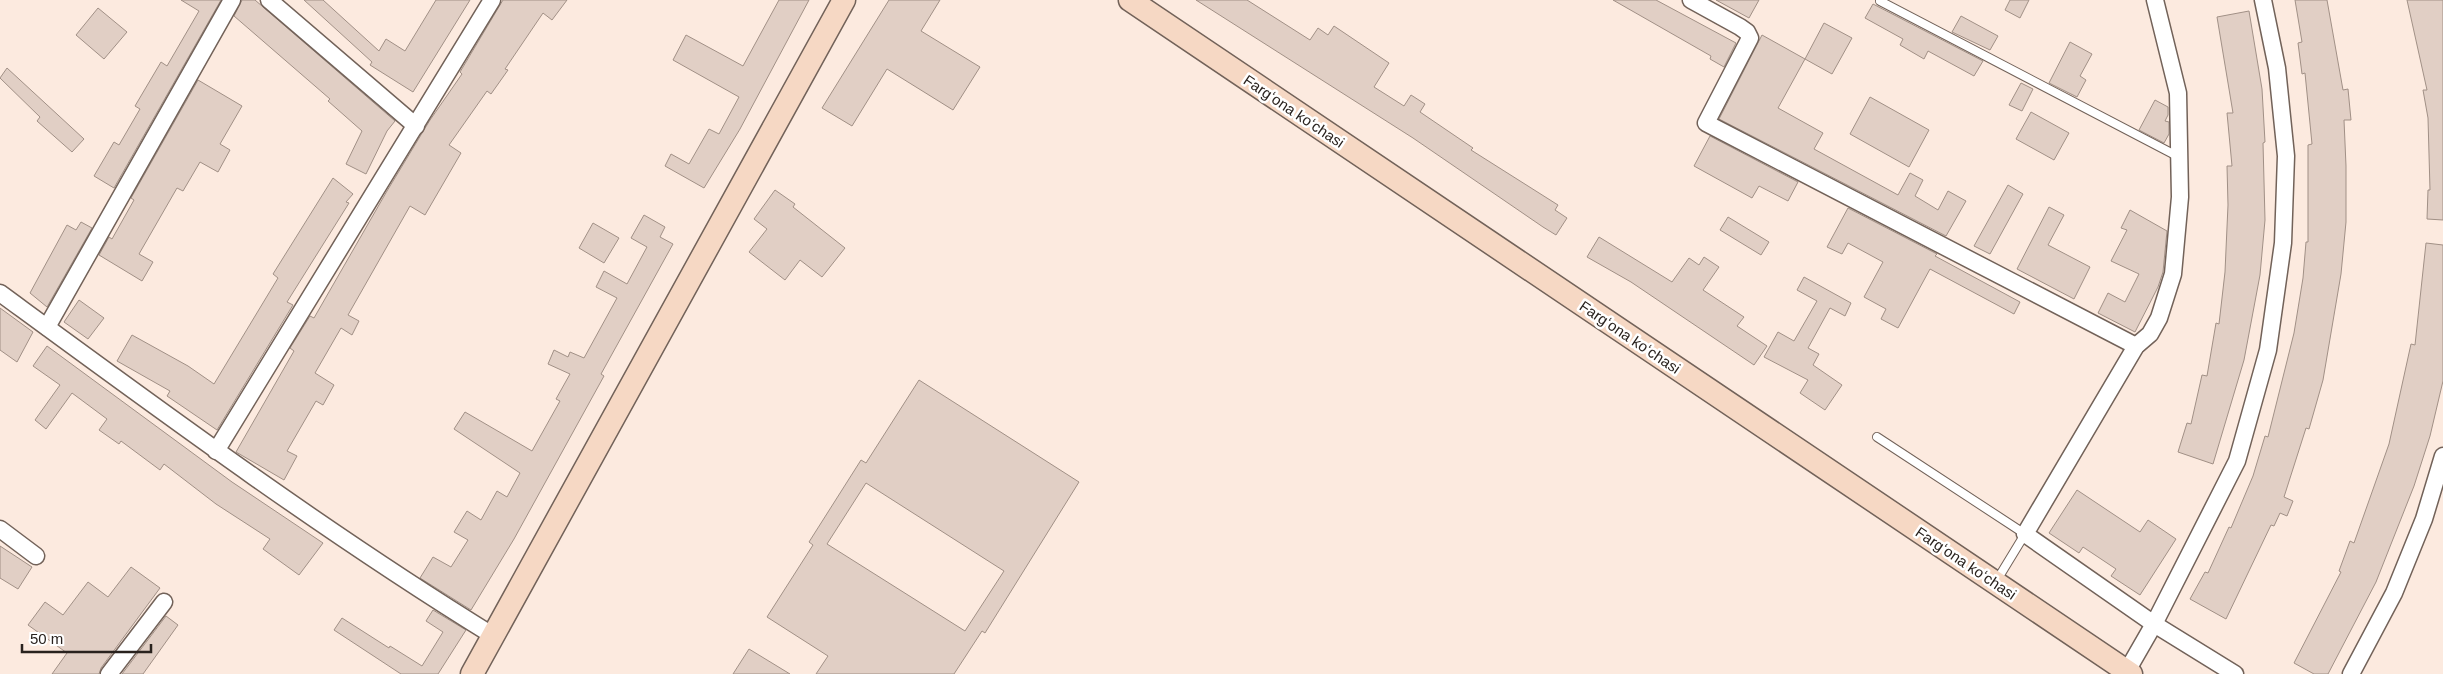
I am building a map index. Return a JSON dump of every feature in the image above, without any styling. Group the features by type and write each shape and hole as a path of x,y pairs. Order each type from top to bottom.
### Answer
{"street":[{"path":"47,327 232,0"},
{"path":"269,0 416,126"},
{"path":"216,451 492,0"},
{"path":"472,674 844,0"},
{"name":"Fargʻona koʻchasi","path":"1130,0 2129,673"},
{"path":"1691,0 1748,32 1750,38 1706,123 2136,346"},
{"path":"2155,0 2178,94 2180,197 2173,274 2159,318 2150,334 2136,346 2025,534 2154,624 2234,674"},
{"path":"2129,673 2237,461 2268,350 2283,243 2286,156 2277,68 2263,0"},
{"path":"0,293 216,451 407,582 492,635"},
{"path":"2351,674 2394,593 2424,519 2443,456"},
{"path":"0,529 36,556"},
{"path":"109,674 164,602"}],"lane":[{"path":"1880,1 2179,157"},
{"path":"1877,437 2025,534 1995,583"}],"building":[{"path":"181,0 221,0 114,188 94,176 114,142 119,145 140,109 135,106 161,62 167,66 199,11"},
{"path":"242,0 255,0 395,121 387,131 366,174 346,164 362,131 328,101 330,99 234,16"},
{"path":"304,0 323,0 379,51 386,39 405,51 436,0 470,0 413,92 370,65 372,62"},
{"path":"503,0 567,0 552,20 543,13 505,69 508,70 491,94 487,91 449,145 461,153 425,215 410,206 348,315 359,321 352,335 341,328 315,373 334,385 323,405 316,401 287,451 297,456 284,480 236,452 294,351 290,348 310,316 314,318 430,120 462,74 460,72"},
{"path":"779,0 809,0 740,129 704,188 665,166 671,154 689,164 709,129 719,134 739,97 673,60 686,35 743,66"},
{"path":"889,0 940,0 921,31 980,67 953,110 887,69 852,126 822,108"},
{"path":"1196,0 1247,0 1310,40 1318,28 1328,35 1334,26 1389,63 1374,87 1404,106 1411,95 1425,104 1420,112 1473,148 1471,150 1558,205 1555,210 1567,218 1556,235 1413,138"},
{"path":"1613,0 1656,0 1736,43 1724,67 1710,59 1711,56"},
{"path":"1716,0 1759,0 1749,18"},
{"path":"2010,0 2029,0 2020,18 2005,10"},
{"path":"2295,0 2327,0 2343,90 2348,89 2351,120 2344,120 2346,222 2341,274 2323,380 2309,429 2306,428 2284,497 2293,501 2287,516 2280,513 2274,526 2271,525 2226,619 2190,599 2205,572 2208,573 2229,527 2231,528 2253,476 2265,436 2268,437 2294,333 2303,278 2306,242 2308,242 2308,145 2312,144 2305,73 2302,74 2298,43 2302,42"},
{"path":"2407,0 2443,0 2443,220 2427,219 2428,190 2430,190 2428,118 2423,90 2427,90"},
{"path":"1873,4 1983,61 1974,76 1928,51 1924,59 1900,45 1903,39 1865,18"},
{"path":"98,8 127,32 104,59 76,35"},
{"path":"2249,11 2262,89 2265,142 2263,143 2265,220 2260,275 2244,360 2213,464 2178,452 2187,423 2191,424 2202,375 2207,376 2216,323 2219,324 2225,272 2228,205 2227,166 2232,166 2227,113 2233,113 2217,17"},
{"path":"1961,16 1998,36 1990,50 1952,32"},
{"path":"1824,23 1852,38 1832,74 1805,59"},
{"path":"1762,35 1805,59 1778,108 1823,133 1814,149 1898,195 1910,173 1923,180 1915,196 1938,210 1948,191 1966,201 1946,236 1719,119"},
{"path":"2070,42 2092,54 2080,76 2086,80 2077,97 2049,83"},
{"path":"7,68 84,139 72,152 37,121 40,117 0,78"},
{"path":"198,80 242,106 220,144 230,150 218,172 200,162 183,191 177,188 139,254 153,262 142,281 99,255 109,237 112,239 134,200 131,198"},
{"path":"2021,83 2033,89 2022,111 2009,105"},
{"path":"1870,97 1929,130 1909,167 1850,134"},
{"path":"2155,100 2168,107 2168,115 2165,121 2169,122 2169,134 2164,143 2139,130"},
{"path":"2031,112 2069,133 2054,160 2016,139"},
{"path":"1710,136 1798,182 1788,201 1759,186 1752,198 1694,166"},
{"path":"333,178 353,194 346,202 349,203 287,302 293,305 217,430 167,396 170,391 117,361 132,335 188,366 214,384 278,278 273,274"},
{"path":"2008,185 2023,194 1990,254 1974,246"},
{"path":"775,190 795,204 793,207 845,248 822,277 800,260 785,280 749,252 767,229 754,219"},
{"path":"2049,207 2064,215 2048,245 2090,267 2074,299 2017,269"},
{"path":"1848,208 1937,254 1935,256 2020,302 2014,314 1930,269 1898,328 1881,319 1886,309 1864,297 1883,262 1848,243 1842,254 1827,247"},
{"path":"2130,210 2167,231 2163,272 2158,287 2135,332 2098,313 2108,293 2125,302 2139,274 2111,261 2127,230 2121,228"},
{"path":"644,215 665,227 660,237 673,244 601,374 604,376 514,539 471,610 420,578 433,557 451,567 468,540 454,532 467,511 481,520 497,491 507,497 520,473 454,429 465,412 532,451 560,401 556,399 570,374 548,364 554,350 568,357 570,352 584,358 617,298 596,287 604,271 627,284 647,247 631,238"},
{"path":"1728,217 1769,242 1761,255 1720,230"},
{"path":"81,222 92,228 47,307 30,293 67,225 76,230"},
{"path":"593,223 619,238 604,263 579,248"},
{"path":"1599,237 1672,282 1689,258 1699,265 1704,257 1719,267 1703,290 1744,317 1737,326 1767,346 1754,365 1631,282 1587,257"},
{"path":"2426,243 2443,245 2443,381 2430,436 2414,486 2376,582 2328,674 2314,674 2294,663 2341,572 2339,571 2350,541 2354,543 2389,444 2411,344 2415,345"},
{"path":"1804,277 1851,303 1845,316 1830,308 1808,348 1819,354 1813,365 1842,385 1825,410 1800,393 1808,380 1764,357 1778,332 1794,341 1817,301 1797,290"},
{"path":"79,300 104,318 88,339 64,322"},
{"path":"0,308 33,332 17,362 0,350"},
{"path":"47,346 232,482 323,543 299,575 263,549 270,539 216,504 164,464 160,470 121,441 119,444 99,430 107,419 72,393 46,429 35,420 60,385 33,366"},
{"path":"919,380 1079,482 985,633 982,631 954,674 816,674 828,656 767,617 813,545 809,542 861,460 866,463","holes":["866,483 1004,571 965,631 827,544"]},
{"path":"2077,490 2140,532 2148,520 2176,539 2140,595 2111,576 2116,569 2083,547 2079,553 2049,533"},
{"path":"0,546 32,567 18,589 0,578"},
{"path":"131,567 160,588 101,668 99,674 52,674 67,653 28,625 45,602 63,615 88,582 108,597"},
{"path":"433,610 466,630 438,674 401,674 334,630 342,618 389,648 390,646 422,666 443,632 426,621"},
{"path":"166,616 178,625 143,674 122,674"},
{"path":"749,649 790,674 733,674"}]}
